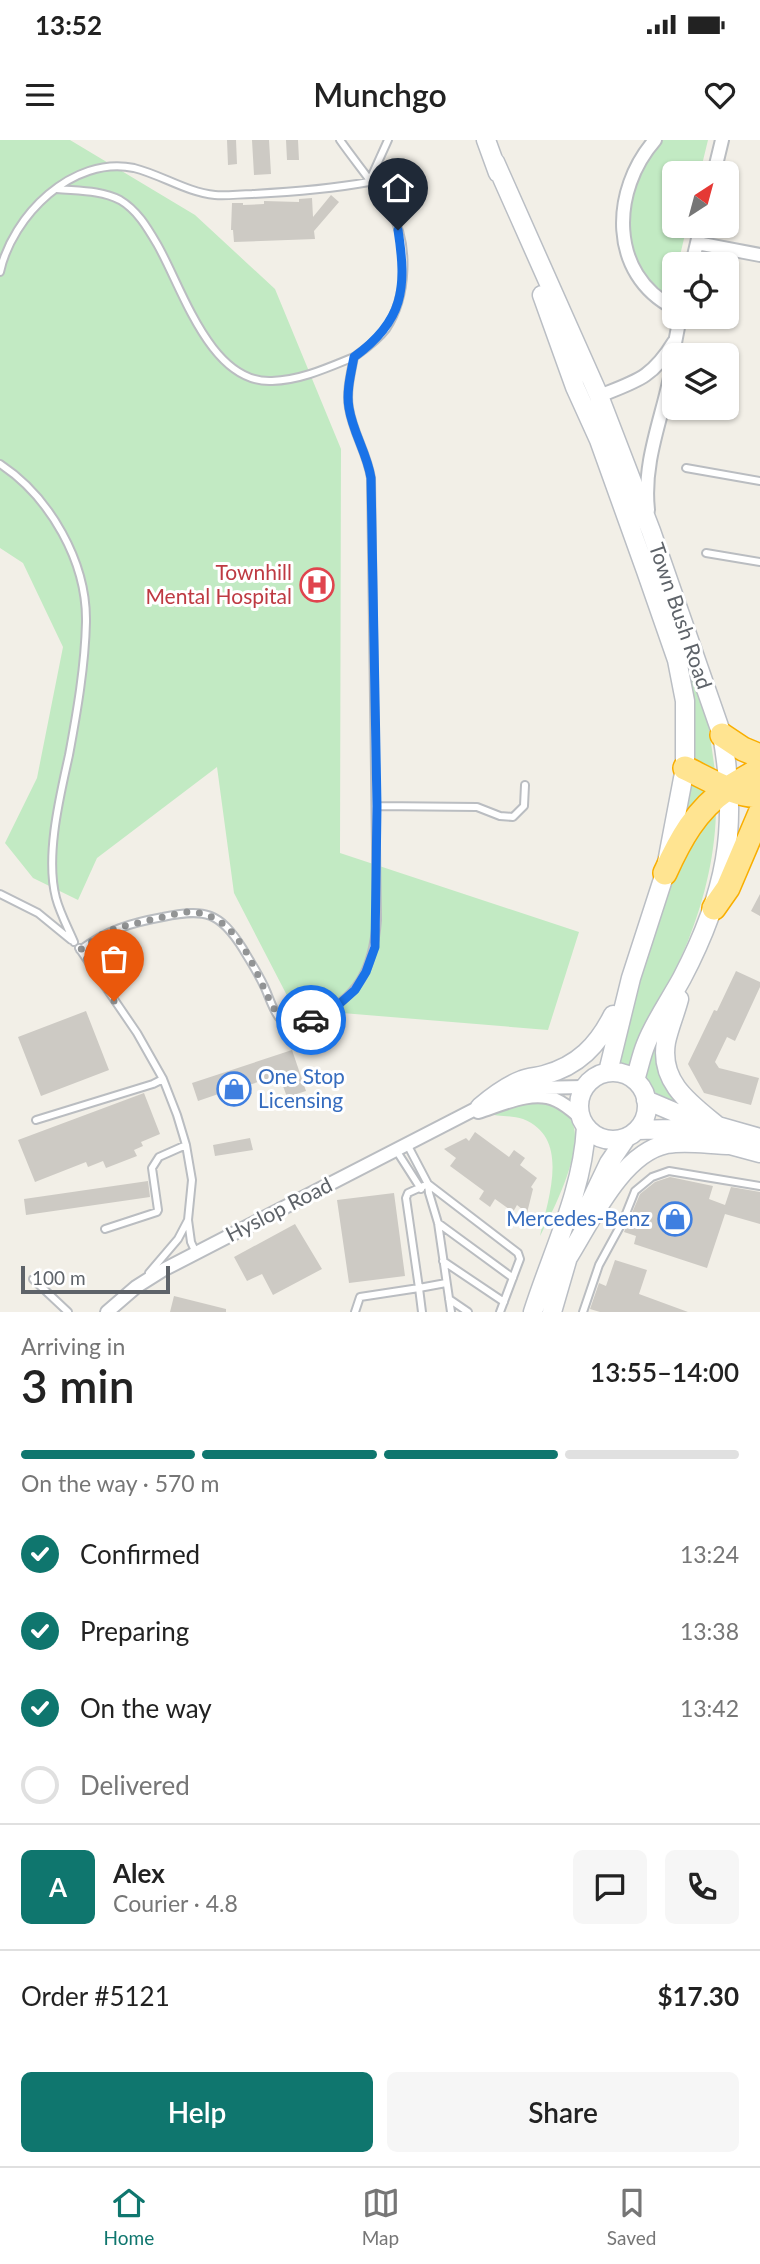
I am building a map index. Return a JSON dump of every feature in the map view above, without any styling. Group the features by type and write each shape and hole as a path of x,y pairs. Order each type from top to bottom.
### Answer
{"highway":[{"path":"722,735 760,756"},
{"path":"685,768 740,795 752,797 760,794"},
{"path":"665,873 689,826 702,810 729,788 760,769"},
{"path":"714,908 727,888 760,813"}],"street":[{"name":"Town Bush Road","path":"486,140 599,396 651,531 722,735 730,813 725,865 714,908 683,975 646,1043 635,1080"},
{"path":"655,140 633,171 626,190 623,222 634,271 650,290 662,299"},
{"path":"717,161 722,140"},
{"name":"Town Bush Road","path":"495,162 576,387 599,440 677,660 685,701 685,768 665,873 631,978 608,1072"},
{"path":"695,252 698,238"},
{"path":"697,243 760,255"},
{"path":"576,387 599,396 649,374 662,362"},
{"path":"599,396 594,412 599,440"},
{"path":"651,531 647,477 662,403"},
{"path":"683,975 666,1044 666,1064 673,1085 679,1093 719,1127"},
{"path":"480,1107 501,1090 524,1079 561,1069 591,1049 603,1034 631,978"},
{"path":"533,1312 584,1156 579,1101 584,1087 594,1077 608,1072 622,1073 635,1080 644,1093 645,1116 602,1176 567,1259 552,1312"},
{"name":"Hyslop Road","path":"107,1312 136,1287 196,1253 506,1093 530,1088 584,1087"},
{"name":"Hyslop Road","path":"458,1119 534,1097 554,1099 583,1122"},
{"path":"646,1100 686,1118 760,1138"},
{"path":"583,1122 592,1133 608,1140 671,1129 760,1153"},
{"path":"567,1259 618,1178 646,1152 669,1143 731,1145"}],"lane":[{"path":"55,189 106,194 121,200 142,220 216,353 236,370 269,381 308,375 354,357 375,342 387,328 402,292 403,267 398,230 390,211 340,140"},
{"path":"369,182 388,140"},
{"path":"0,272 3,258 34,209 55,189 83,171 106,167 134,168 184,188 215,195 289,192 369,182"},
{"path":"80,950 116,928 184,912 204,913 231,929 280,1019 293,1025 303,1024 337,1006 355,990 366,972 375,947 377,806 371,478 366,454 348,406 354,357"},
{"path":"0,464 32,491 54,518 74,556 82,591 86,621 79,687 69,754 58,802 53,855 56,897 74,942"},
{"path":"686,468 760,481"},
{"path":"706,553 760,562"},
{"path":"377,806 477,807 500,816 513,817 524,806 525,785"},
{"path":"0,894 38,913 74,942 138,1033 163,1079 186,1145 192,1180 188,1220 191,1242 196,1253"},
{"path":"36,1119 163,1079"},
{"path":"105,1229 157,1212 152,1168 159,1157 186,1145"},
{"path":"402,1147 428,1184 517,1252 520,1259 500,1312"},
{"path":"402,1147 419,1188 429,1193"},
{"path":"583,1312 599,1265 640,1185 657,1174 669,1171 760,1186"},
{"path":"422,1312 406,1198 408,1193 428,1184"},
{"path":"428,1184 438,1223 451,1312"},
{"path":"136,1287 178,1239 188,1220"},
{"path":"438,1223 513,1278"},
{"path":"443,1261 504,1302"},
{"path":"33,1279 68,1312"},
{"path":"355,1312 360,1297 446,1283"},
{"path":"449,1298 468,1312"}],"green space":[{"path":"0,140 70,140 195,215 275,289 341,449 340,853 579,932 548,1030 294,1009 234,893 217,767 97,858 78,900 33,878 5,843 37,778 63,647 23,563 0,548"},
{"path":"659,140 708,140 703,161 662,161 662,238 684,238 681,252 662,252 662,292 643,272 630,239 627,203 628,194"},
{"path":"666,599 708,722 716,778 691,766 675,639"},
{"path":"686,778 710,787 689,807 674,833"},
{"path":"716,799 715,835 709,871 688,941 631,1069 613,1065 678,845"},
{"path":"668,1009 666,1087 682,1106 656,1093 646,1076 645,1068"},
{"path":"542,1099 566,1114 575,1133 566,1179 540,1236 551,1187 552,1154 547,1140 538,1128 523,1119 485,1113"}],"building":[{"path":"227,140 236,140 237,164 228,165"},
{"path":"252,140 269,140 271,174 254,175"},
{"path":"286,140 298,140 299,160 287,160"},
{"path":"331,195 339,202 314,231 315,239 234,242 231,230 232,203 243,205 264,204 264,201 299,202 299,199 312,198 313,217"},
{"path":"760,894 760,916 751,911"},
{"path":"736,971 760,982 760,987 735,1041 727,1037 715,1062 719,1068 759,1078 751,1105 704,1093 688,1064"},
{"path":"86,1011 109,1070 41,1096 18,1037"},
{"path":"292,1050 306,1091 287,1097 279,1075 249,1085 252,1094 239,1098 236,1088 198,1101 192,1083"},
{"path":"144,1093 160,1134 141,1142 143,1146 134,1150 137,1156 106,1168 103,1161 88,1167 86,1162 35,1182 18,1140"},
{"path":"475,1132 509,1157 514,1150 525,1158 520,1165 537,1178 531,1187 533,1189 527,1213 517,1205 513,1212 495,1199 490,1207 479,1199 484,1191 450,1166 456,1158 444,1149 466,1138 469,1141"},
{"path":"250,1138 253,1150 215,1156 213,1145"},
{"name":"Mercedes-Benz","path":"670,1177 713,1186 709,1199 725,1205 731,1187 760,1192 760,1224 725,1214 707,1268 634,1244 636,1236 624,1232 640,1194 655,1182"},
{"path":"148,1181 150,1197 26,1215 24,1199"},
{"path":"394,1193 405,1276 349,1283 337,1200"},
{"path":"295,1224 322,1269 273,1295 262,1274 247,1281 234,1257"},
{"path":"615,1260 647,1270 639,1294 688,1312 600,1312 590,1309 599,1283 606,1286"},
{"path":"174,1296 226,1309 226,1312 170,1312"}],"way so far":[{"path":"114,1001 80,950 116,928 184,912 196,912 215,917 231,929 280,1019 293,1025 311,1020"}],"place":[{"name":"Townhill Mental Hospital","path":"317,585"},
{"name":"One Stop Licensing","path":"234,1089"},
{"name":"Mercedes-Benz","path":"675,1219"}],"route":[{"path":"311,1020 337,1006 355,990 366,972 375,947 377,806 371,478 366,454 348,406 354,357 375,342 387,328 402,292 403,267 398,230"}]}
